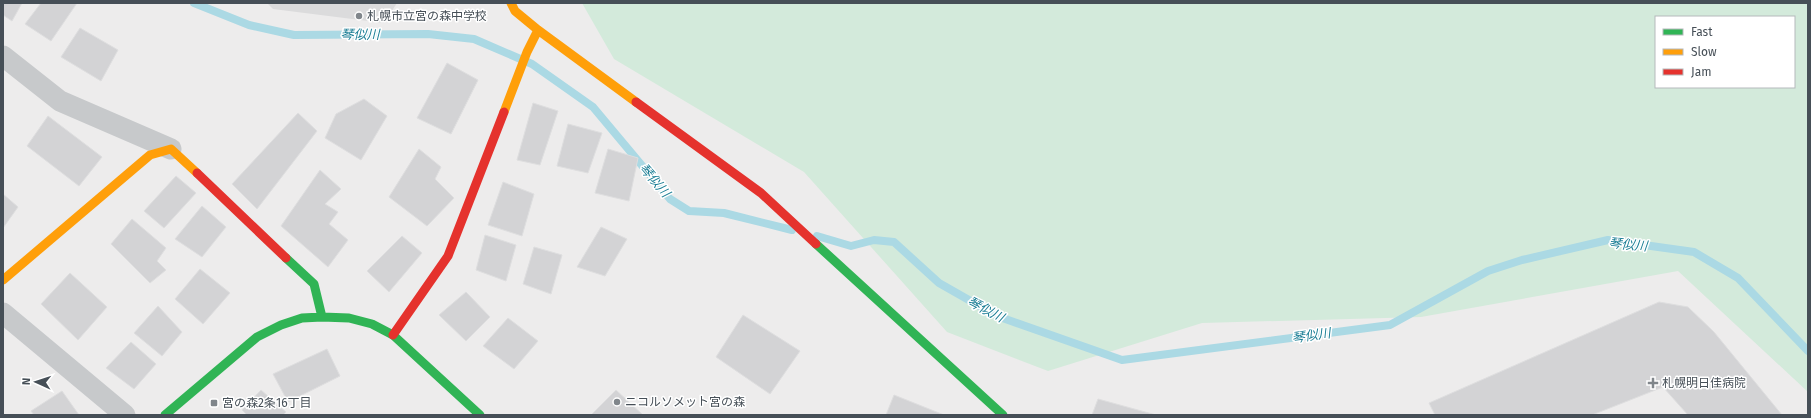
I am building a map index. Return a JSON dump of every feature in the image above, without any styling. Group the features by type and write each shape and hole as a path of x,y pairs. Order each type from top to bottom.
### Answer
{"street":[{"path":"511,3 515,11 538,30 761,193 1003,415"},
{"path":"393,335 448,256 527,52 538,30"},
{"path":"3,56 60,101 171,149 314,284 322,317"},
{"path":"3,280 150,155 171,149"},
{"path":"3,313 125,415"},
{"path":"165,415 257,337 281,325 302,318 322,317 349,318 372,324 393,335 480,415"}],"shaded area":[{"name":"札幌市立宮の森中学校","path":"267,3 397,3 384,23 273,9"}],"green space":[{"path":"582,3 1808,3 1808,392 1678,271 1421,317 1202,323 1048,371 947,332 804,172 614,59"}],"building":[{"path":"3,3 22,3 12,21 3,15"},
{"path":"41,3 77,3 51,41 25,24"},
{"path":"80,28 118,50 101,81 61,57"},
{"path":"447,63 478,80 451,134 417,118"},
{"path":"364,99 387,116 361,160 325,138 336,114"},
{"path":"533,103 558,111 540,165 517,160"},
{"path":"298,113 317,131 257,209 232,184"},
{"path":"48,116 102,157 79,186 27,146"},
{"path":"568,124 602,133 588,173 557,166"},
{"path":"419,149 441,167 435,179 454,198 427,226 389,197"},
{"path":"608,149 638,158 629,201 595,193"},
{"path":"320,170 341,189 325,204 338,212 329,224 348,240 328,267 281,226"},
{"path":"176,176 196,193 164,228 144,211"},
{"path":"503,182 534,194 522,236 488,225"},
{"path":"3,194 18,207 3,228"},
{"path":"202,206 226,227 202,257 175,239"},
{"path":"132,219 166,248 157,261 166,270 150,283 111,244"},
{"path":"601,227 627,239 605,276 577,267"},
{"path":"485,235 516,245 506,281 476,270"},
{"path":"402,236 422,253 389,292 367,271"},
{"path":"534,247 562,255 551,294 523,284"},
{"path":"200,269 230,293 203,324 175,299"},
{"path":"70,273 107,307 78,340 41,304"},
{"path":"466,292 490,317 466,341 439,315"},
{"path":"1659,302 1688,307 1714,332 1782,415 1688,415 1663,387 1592,415 1435,415 1429,403"},
{"path":"158,306 182,332 162,356 134,333"},
{"path":"743,315 800,351 770,394 716,357"},
{"path":"508,318 538,341 514,369 483,346"},
{"path":"131,342 156,364 134,389 106,368"},
{"path":"327,349 340,376 288,402 273,374"},
{"path":"261,390 286,412 283,415 247,415 242,410"},
{"name":"ニコルソメット宮の森","path":"616,390 643,415 591,415"},
{"path":"62,391 79,415 34,415 31,411"},
{"path":"894,395 944,415 886,415"},
{"path":"1098,399 1156,415 1092,415"}],"waterway":[{"name":"琴似川","path":"194,3 249,25 294,35 428,34 474,39 532,64 593,107 670,199 689,211 724,213 792,230"},
{"name":"琴似川","path":"817,236 851,246 874,240 894,242 939,283 997,316 1122,360 1390,325 1488,271 1522,260 1608,240 1694,252 1738,278 1808,351"}],"traffic: fast":[{"path":"816,244 1003,415"},
{"path":"286,258 314,284 322,317"},
{"path":"165,415 257,337 281,325 302,318 322,317 349,318 372,324 393,335 480,415"}],"traffic: slow":[{"path":"511,3 515,11 538,30 636,102"},
{"path":"504,112 527,52 538,30"},
{"path":"3,280 150,155 171,149 197,173"}],"traffic: jam":[{"path":"636,102 761,193 816,244"},
{"path":"393,335 448,256 504,112"},
{"path":"197,173 286,258"}],"place":[{"name":"札幌市立宮の森中学校","path":"359,16"},
{"name":"札幌明日佳病院","path":"1653,383"},
{"name":"ニコルソメット宮の森","path":"617,402"},
{"name":"宮の森2条16丁目","path":"214,403"}]}
